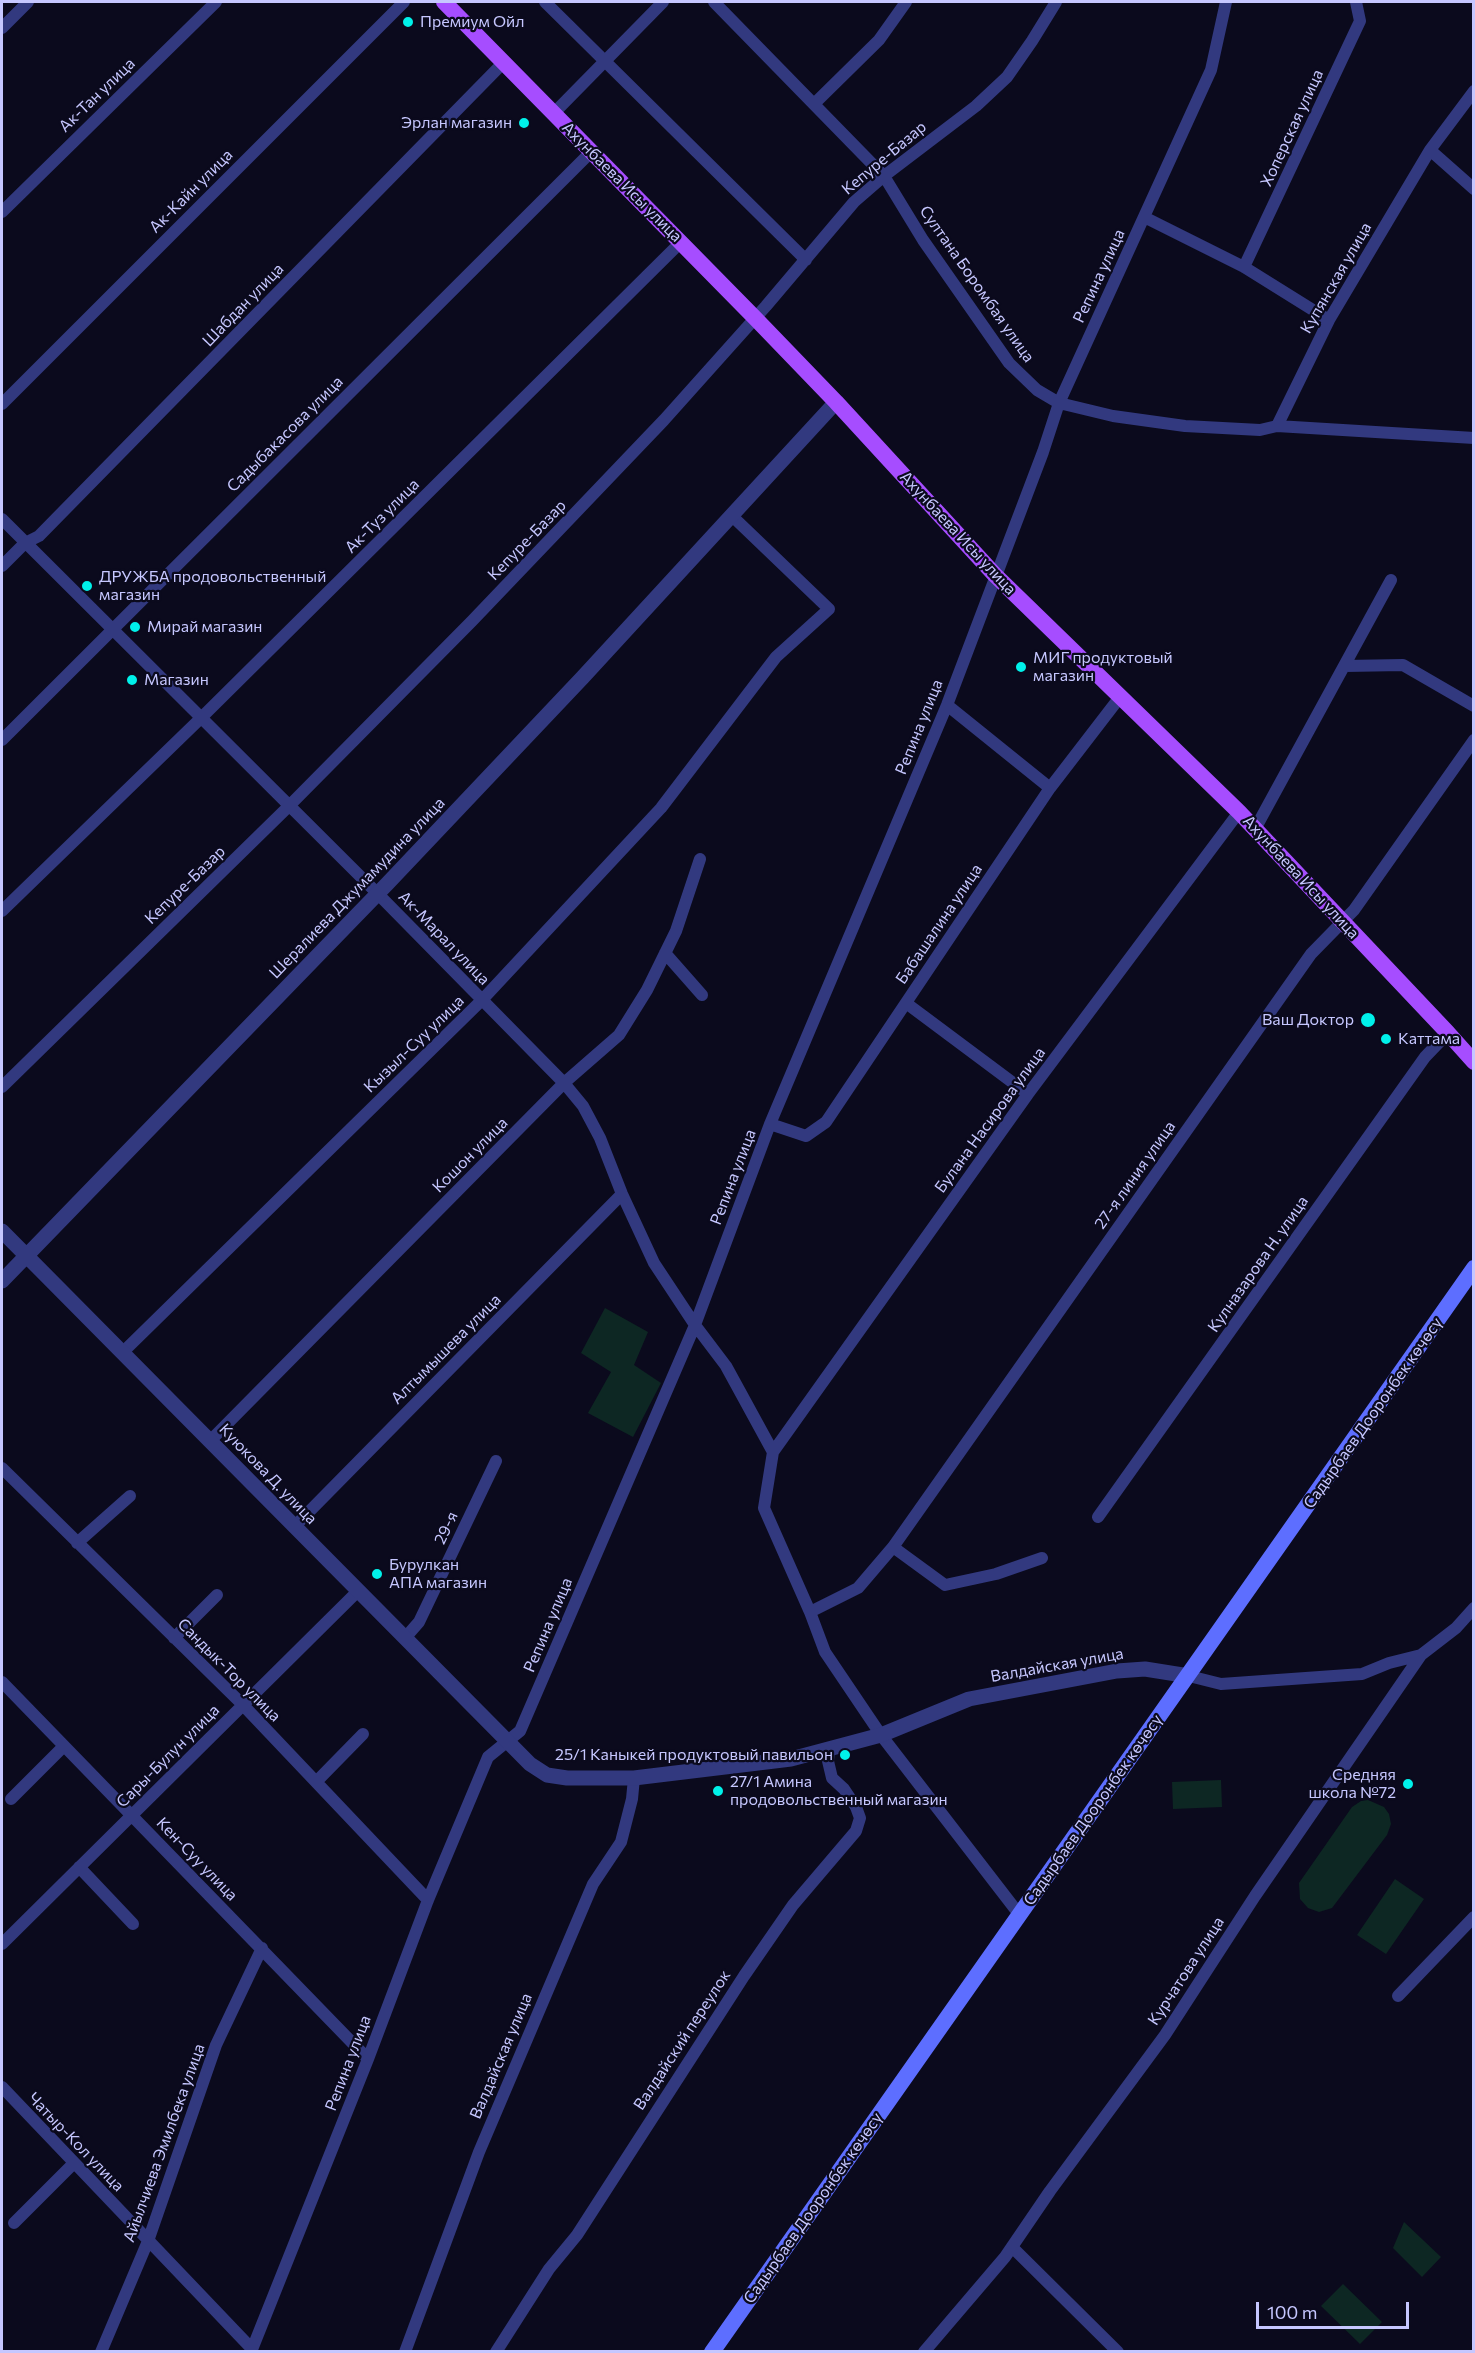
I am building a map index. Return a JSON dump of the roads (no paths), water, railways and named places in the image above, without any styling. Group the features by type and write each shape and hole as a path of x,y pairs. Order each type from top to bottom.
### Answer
{"main road":[{"name":"Ахунбаева Исы улица","path":"444,2 836,402 995,575 1256,829 1473,1062"},
{"name":"Садырбаев Дооронбек көчөсү","path":"712,2352 1189,1676 1473,1268"}],"street":[{"path":"2,28 28,2"},
{"name":"Ак-Тан улица","path":"2,212 216,2"},
{"name":"Ак-Кайн улица","path":"2,404 404,2"},
{"path":"545,2 806,260"},
{"path":"554,114 663,2"},
{"name":"Султана Боромбая улица","path":"714,2 884,176 923,240 1009,363 1037,390 1059,403 1113,416 1185,426 1260,430 1277,426 1473,438"},
{"path":"814,103 879,40 906,2"},
{"name":"Кепуре-Базар","path":"2,1087 288,807 520,571 663,420 806,260 854,202 884,176 976,106 1007,77 1056,2"},
{"name":"Репина улица","path":"252,2350 368,2059 428,1900 488,1757 519,1731 695,1326 770,1124 947,705 1043,452 1059,403 1211,70 1226,2"},
{"name":"Хоперская улица","path":"1244,267 1360,21 1356,2"},
{"name":"Шабдан улица","path":"2,566 25,543 39,536 504,62"},
{"name":"Купянская улица","path":"1277,426 1329,320 1430,150 1473,91"},
{"path":"1430,150 1473,189"},
{"name":"Садыбакасова улица","path":"2,740 592,151"},
{"path":"1144,217 1244,267 1329,320"},
{"name":"Ак-Туз улица","path":"2,911 201,718 681,242"},
{"name":"Шералиева Джумамудина улица","path":"2,1281 378,894 575,686 836,402"},
{"name":"Кызыл-Суу улица","path":"123,1352 482,1000 661,808 777,657 829,609 731,515"},
{"name":"Ак-Марал улица","path":"2,519 564,1083 583,1106 600,1138 622,1194 654,1263 695,1326"},
{"path":"1256,829 1391,580"},
{"path":"1345,666 1403,665 1473,706"},
{"name":"Бабашалина улица","path":"770,1124 806,1136 826,1122 1050,788 1120,697"},
{"path":"947,705 1050,788"},
{"name":"27-я линия улица","path":"810,1612 858,1588 893,1547 1311,954 1354,910 1473,740"},
{"name":"Булана Насирова улица","path":"773,1452 1028,1094 1239,812"},
{"name":"Кошон улица","path":"211,1440 564,1083 619,1035 647,990 676,931 700,859"},
{"path":"665,952 702,995"},
{"path":"906,1003 1028,1094"},
{"name":"Кулназарова Н. улица","path":"1098,1517 1425,1057 1448,1033"},
{"name":"Алтымышева улица","path":"294,1527 622,1194"},
{"name":"Куюкова Д. улица","path":"2,1231 508,1742"},
{"path":"695,1326 726,1366 773,1452 764,1508 825,1652 881,1735 1019,1914"},
{"name":"29-я","path":"405,1638 419,1622 496,1461"},
{"name":"Сандык-Тор улица","path":"2,1468 243,1705 428,1900"},
{"path":"77,1543 130,1496"},
{"path":"893,1547 945,1585 996,1574 1042,1558"},
{"name":"Сары-Булун улица","path":"2,1944 358,1591"},
{"path":"174,1638 217,1595"},
{"name":"Курчатова улица","path":"924,2352 1012,2247 1050,2191 1165,2035 1255,1896 1421,1655 1456,1628 1473,1608"},
{"name":"Валдайская улица","path":"508,1742 530,1764 547,1775 567,1778 634,1778 791,1759 881,1735 969,1699 1117,1671 1145,1669 1221,1684 1362,1674 1389,1663 1421,1655"},
{"name":"Кен-Суу улица","path":"2,1682 368,2059"},
{"path":"316,1782 363,1734"},
{"path":"12,1799 64,1746"},
{"name":"Валдайский переулок","path":"496,2352 549,2269 577,2235 671,2086 768,1941 793,1905 856,1831 860,1818 844,1789 832,1778 828,1761 829,1750"},
{"name":"Валдайская улица","path":"405,2352 480,2152 588,1895 621,1842 632,1799 634,1778"},
{"path":"79,1868 134,1924"},
{"path":"1398,1996 1473,1917"},
{"name":"Айылчиева Эмилбека улица","path":"101,2352 148,2241 216,2045 262,1948"},
{"name":"Чатыр-Кол улица","path":"2,2087 252,2350"},
{"path":"14,2223 73,2164"},
{"path":"1012,2247 1118,2352"}],"place":[{"name":"Премиум Ойл","path":"408,22"},
{"name":"Эрлан магазин","path":"524,123"},
{"name":"ДРУЖБА продовольственный магазин","path":"87,586"},
{"name":"Мирай магазин","path":"135,627"},
{"name":"МИГ продуктовый магазин","path":"1021,667"},
{"name":"Магазин","path":"132,680"},
{"name":"Ваш Доктор","path":"1368,1020"},
{"name":"Каттама","path":"1386,1039"},
{"name":"Бурулкан АПА магазин","path":"377,1574"},
{"name":"25/1 Каныкей продуктовый павильон","path":"845,1755"},
{"name":"Средняя школа №72","path":"1408,1784"},
{"name":"27/1 Амина продовольственный магазин","path":"718,1791"}]}
